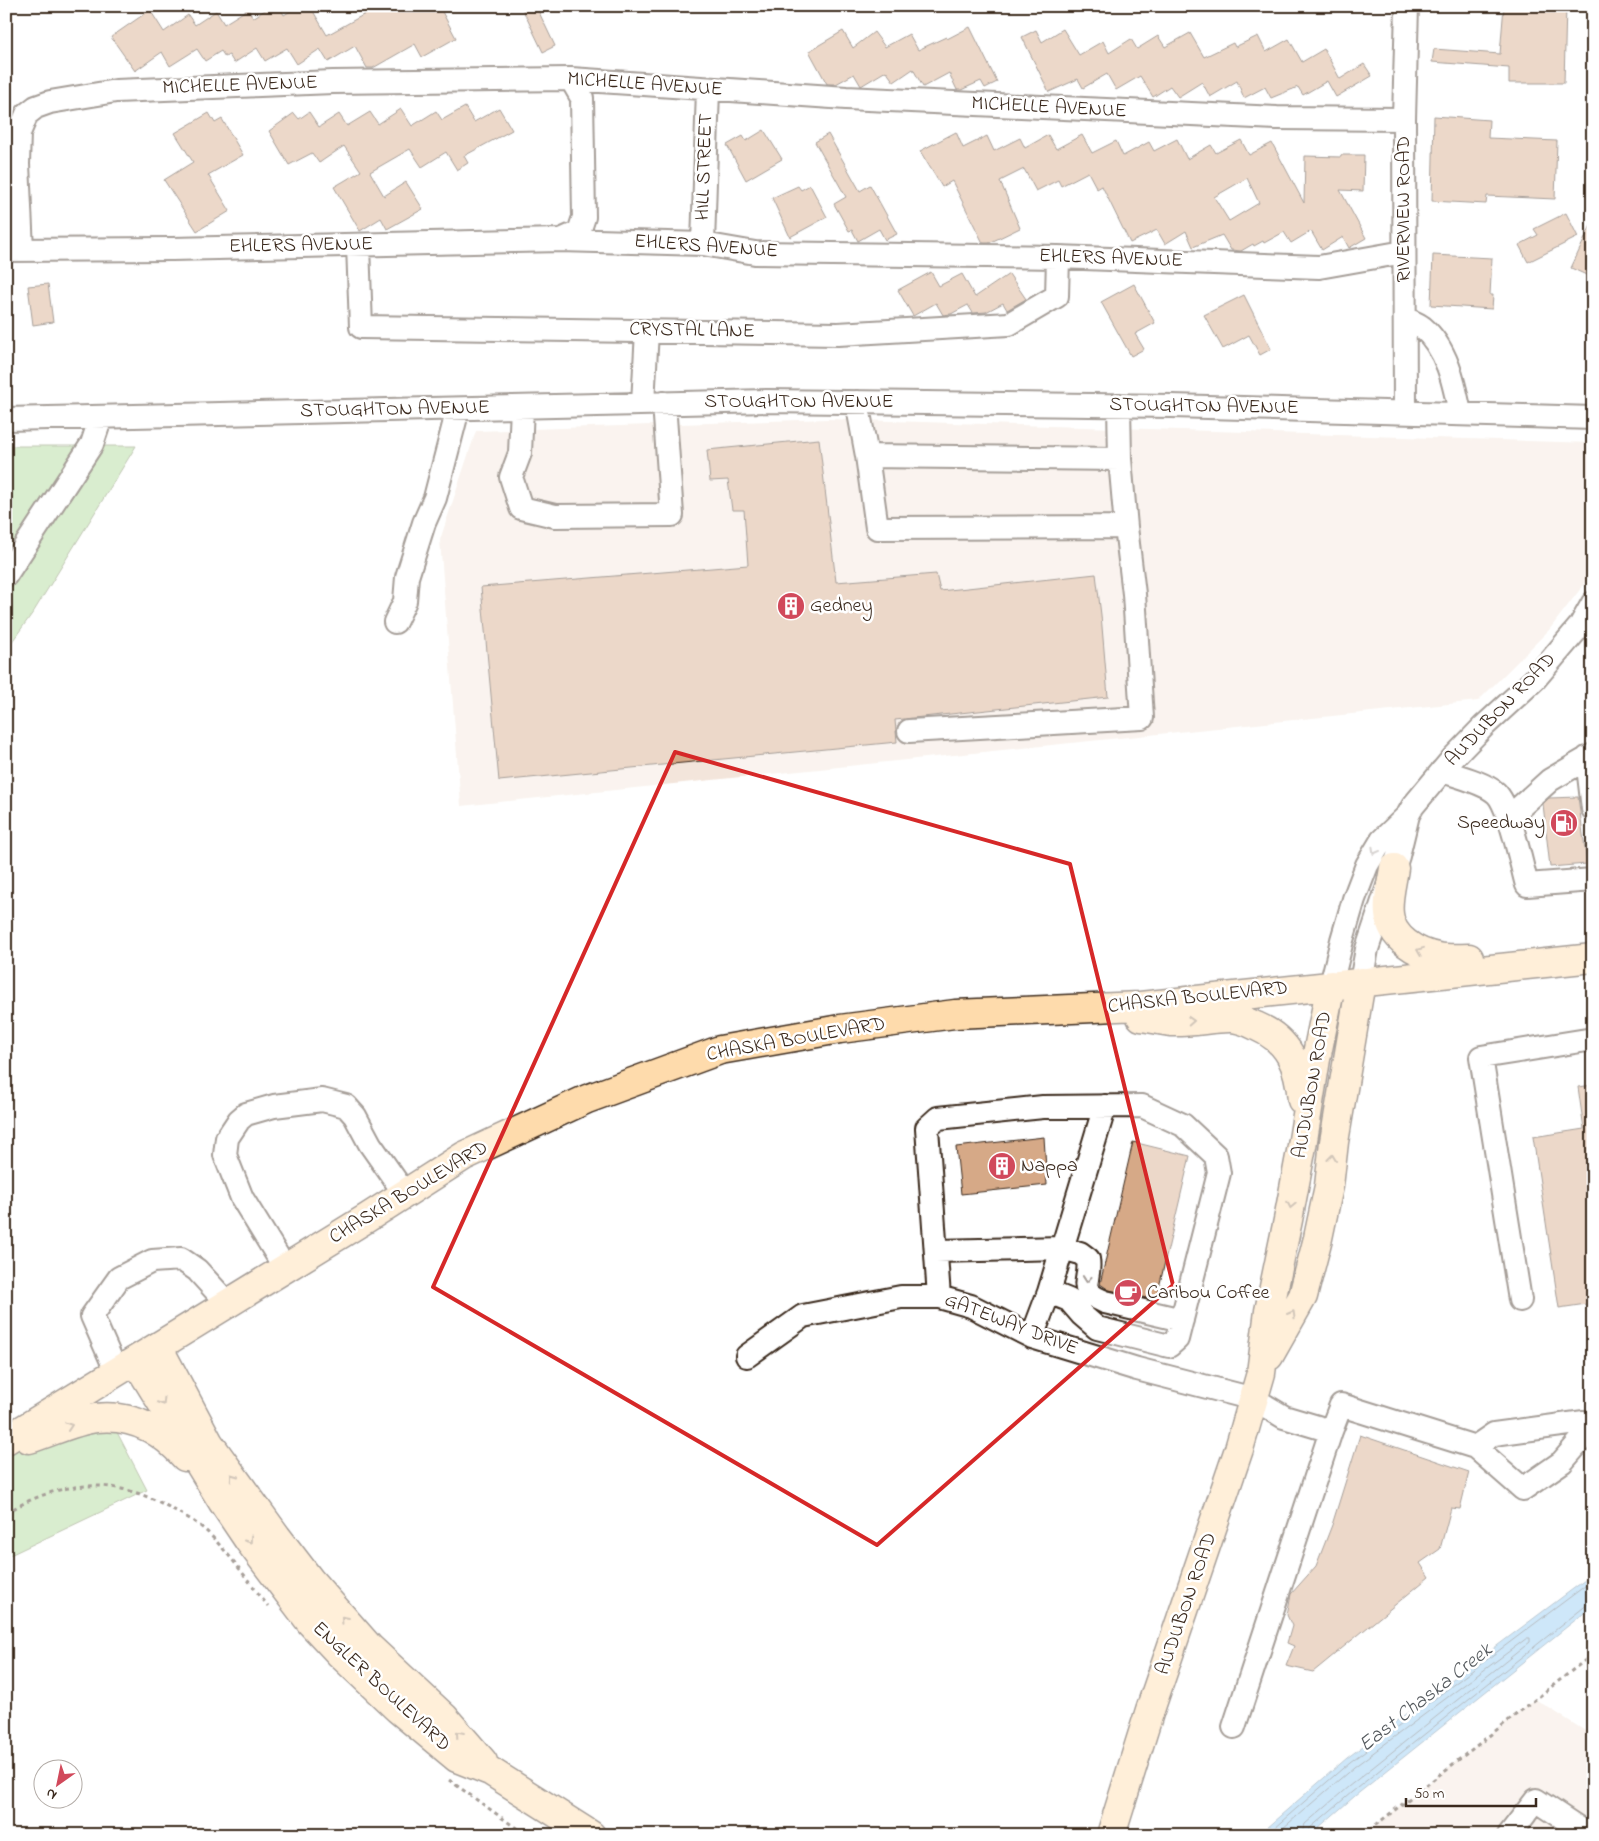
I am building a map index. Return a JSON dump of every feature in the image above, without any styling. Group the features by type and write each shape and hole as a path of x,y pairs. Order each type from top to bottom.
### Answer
{"main road":[{"path":"1394,868 1389,904 1389,915 1393,929 1408,945 1418,951 1439,957 1513,958 1555,961"},
{"name":"CHASKA BOULEVARD","path":"6,1440 464,1156 587,1099 720,1050 840,1029 955,1014 1140,1006 1593,958"},
{"name":"AUDUBON ROAD","path":"1261,1373 1303,1296 1318,1238 1329,1186 1334,1142 1361,982"},
{"name":"AUDUBON ROAD","path":"1111,1835 1150,1710 1240,1449 1261,1373 1269,1311 1331,985"},
{"path":"1090,1008 1172,1022 1232,1018 1264,1029 1279,1039 1288,1050 1296,1065 1301,1082 1304,1128"},
{"path":"137,1360 209,1443 293,1559 369,1647 444,1717 490,1771"},
{"name":"ENGLER BOULEVARD","path":"137,1360 222,1501 311,1623 398,1709 457,1758 490,1771 591,1835"},
{"path":"6,1446 94,1418 121,1418 142,1424 167,1439 222,1501"}],"street":[{"name":"RIVERVIEW ROAD","path":"1404,411 1404,119 1407,6"},
{"name":"MICHELLE AVENUE","path":"14,250 19,133 27,114 36,107 50,102 116,91 323,82 572,79 846,98 1277,118 1404,119"},
{"path":"561,240 579,232 584,217 582,98 572,79"},
{"name":"HILL STREET","path":"703,244 708,89"},
{"name":"EHLERS AVENUE","path":"14,250 172,249 561,240 703,244 755,253 1058,257 1319,267 1404,252"},
{"name":"CRYSTAL LANE","path":"358,245 361,327 838,334 1009,324 1057,296 1058,257"},
{"path":"1404,318 1422,327 1440,349 1454,384 1460,413"},
{"path":"522,407 520,453 511,477 521,508 554,516 672,515 654,403 647,331"},
{"name":"STOUGHTON AVENUE","path":"6,419 767,401 1119,405 1404,411 1593,418"},
{"path":"857,402 877,528 1126,527"},
{"path":"908,731 1142,718 1134,594 1120,459 1119,405"},
{"path":"395,622 405,602 407,576 424,524 435,498 458,409"},
{"path":"6,575 92,444 101,417"},
{"path":"867,456 1120,459"},
{"name":"AUDUBON ROAD","path":"1361,982 1367,949 1394,868 1408,816 1413,806 1442,771 1484,726 1586,631 1593,603"},
{"path":"1508,818 1550,780 1590,756 1593,809"},
{"path":"1442,771 1466,778 1496,794 1508,818 1527,885 1593,880"},
{"name":"AUDUBON ROAD","path":"1331,985 1354,899 1367,865 1382,840 1408,816"},
{"path":"1520,1300 1481,1057 1593,1039"},
{"path":"285,1268 242,1198 225,1155 227,1138 239,1120 246,1114 274,1106 322,1100 346,1106 356,1116 370,1144 405,1194"},
{"path":"1032,1337 1062,1248 1105,1106"},
{"path":"939,1297 928,1128 938,1118 1043,1107 1142,1106 1183,1125 1216,1156 1219,1173 1177,1339 1169,1346 1097,1328 1082,1316 1069,1300 1048,1292"},
{"path":"936,1251 1062,1248 1080,1253 1088,1258 1087,1291 1094,1298 1182,1320"},
{"path":"137,1360 92,1316 119,1278 152,1260 181,1259 198,1270 228,1304"},
{"name":"GATEWAY DRIVE","path":"747,1356 803,1316 902,1297 939,1297 971,1306 1032,1337 1137,1369 1254,1400 1284,1417 1331,1431"},
{"path":"1234,1727 1341,1405 1475,1448"},
{"path":"1509,1835 1536,1800 1590,1835"}],"path":[{"path":"6,1513 25,1502 61,1489 92,1485 118,1488 142,1495 184,1515 205,1530 271,1610"},
{"path":"1363,1835 1593,1654"},
{"path":"446,1778 526,1835"}],"highlighted area":[{"path":"675,752 1070,864 1173,1285 877,1545 433,1287"}],"shaded area":[{"path":"828,419 1593,443 1593,564 1588,579 1549,630 1478,701 461,806 440,540 476,431"},
{"path":"1535,1699 1593,1736 1593,1835 1363,1835"}],"green space":[{"path":"6,446 136,446 34,611 6,650"},
{"path":"107,1413 147,1490 6,1557 6,1442"}],"water":[{"name":"East Chaska Creek","path":"1593,1574 1593,1606 1355,1796 1310,1835 1258,1835 1347,1758"}],"building":[{"path":"271,6 279,6 284,15 299,6 310,6 327,35 365,14 361,6 439,6 456,38 422,57 415,44 373,68 367,68 355,46 328,62 320,49 297,64 287,48 265,61 257,48 234,63 229,55 225,57 221,51 205,61 197,49 170,66 162,52 135,71 111,37 150,10 164,32 188,15 195,25 216,11 224,24 248,9 253,18"},
{"path":"521,6 536,6 555,46 543,52"},
{"path":"1504,6 1566,6 1564,83 1509,83 1509,68 1432,62 1434,49 1500,54"},
{"path":"970,27 997,82 985,88 981,81 957,90 949,73 923,87 913,69 894,82 886,71 861,86 854,74 836,84 827,84 809,51 843,31 853,48 874,32 885,47 909,34 918,50 946,37 947,39"},
{"path":"1063,29 1079,55 1103,41 1109,53 1131,39 1137,49 1158,36 1165,47 1190,33 1204,57 1233,43 1235,47 1258,36 1266,52 1289,39 1302,62 1324,49 1340,79 1364,64 1372,76 1336,97 1327,81 1303,95 1298,87 1271,98 1265,87 1244,98 1237,81 1210,97 1202,82 1178,97 1170,86 1153,97 1140,76 1116,90 1107,74 1083,88 1078,79 1049,92 1022,37 1036,30 1042,42"},
{"path":"465,107 474,122 499,108 512,130 464,156 468,163 457,170 446,152 422,167 410,149 370,172 384,196 406,182 423,209 387,229 381,218 360,231 334,187 361,171 344,146 319,163 312,153 289,165 269,131 294,113 299,119 309,112 319,127 339,114 347,126 370,112 378,124 401,109 412,126 436,111 442,120"},
{"path":"209,113 215,123 222,119 243,155 208,175 230,211 197,231 164,180 193,162 175,133"},
{"path":"1434,116 1489,120 1488,138 1557,141 1555,199 1487,196 1486,204 1432,201"},
{"path":"764,130 782,159 746,180 727,145 743,136 746,141"},
{"path":"956,132 963,148 987,136 994,151 1020,138 1025,148 1048,135 1056,149 1082,135 1092,153 1116,141 1123,156 1149,142 1154,151 1177,139 1187,159 1211,145 1216,153 1241,140 1249,155 1272,143 1304,203 1305,156 1341,157 1341,155 1364,155 1363,191 1340,190 1366,238 1349,248 1343,237 1322,250 1311,231 1291,243 1284,232 1264,243 1263,241 1254,246 1253,244 1241,251 1231,250 1222,235 1193,247 1186,231 1165,244 1157,230 1130,243 1102,186 1097,189 1088,172 1061,186 1058,180 1036,191 1024,169 1000,181 1020,228 989,243 983,243 952,181 942,187 920,151","holes":["1247,178 1259,203 1229,221 1214,197"]},
{"path":"828,134 860,191 870,185 897,234 885,240 879,229 858,241 852,230 849,231 834,204 846,197 815,142"},
{"path":"810,185 827,217 790,237 772,198 798,186 801,190"},
{"path":"1566,213 1578,237 1528,262 1519,245 1538,235 1534,229"},
{"path":"1593,221 1593,278 1571,268"},
{"path":"1433,255 1492,258 1490,295 1493,295 1492,309 1431,305"},
{"path":"931,272 939,286 962,274 975,297 1009,274 1026,299 1007,310 1003,303 986,312 973,313 968,305 951,314 943,315 936,303 913,316 898,290"},
{"path":"48,284 53,322 33,325 28,286"},
{"path":"1134,284 1155,323 1135,334 1144,349 1131,356 1101,302"},
{"path":"1244,295 1271,349 1260,355 1249,335 1223,349 1204,315"},
{"name":"Gedney","path":"819,439 836,582 936,574 940,591 1096,574 1108,697 895,720 897,742 499,781 481,587 748,565 744,510 732,510 728,480 710,481 707,450"},
{"path":"1578,797 1587,864 1550,867 1543,804 1549,798"},
{"path":"1593,1085 1593,1303 1559,1308 1533,1137 1584,1129 1578,1087"},
{"name":"Nappa","path":"1044,1137 1047,1185 961,1194 956,1147"},
{"path":"1133,1142 1190,1156 1156,1300 1109,1290 1100,1284"},
{"path":"1360,1435 1469,1472 1460,1509 1451,1508 1440,1549 1420,1563 1429,1577 1313,1672 1286,1666 1294,1646 1287,1643 1292,1626 1287,1615 1291,1594 1316,1566 1332,1525"}],"place":[{"name":"Gedney","path":"791,606"},
{"name":"Speedway","path":"1564,823"},
{"name":"Nappa","path":"1002,1166"},
{"name":"Caribou Coffee","path":"1128,1293"}]}
